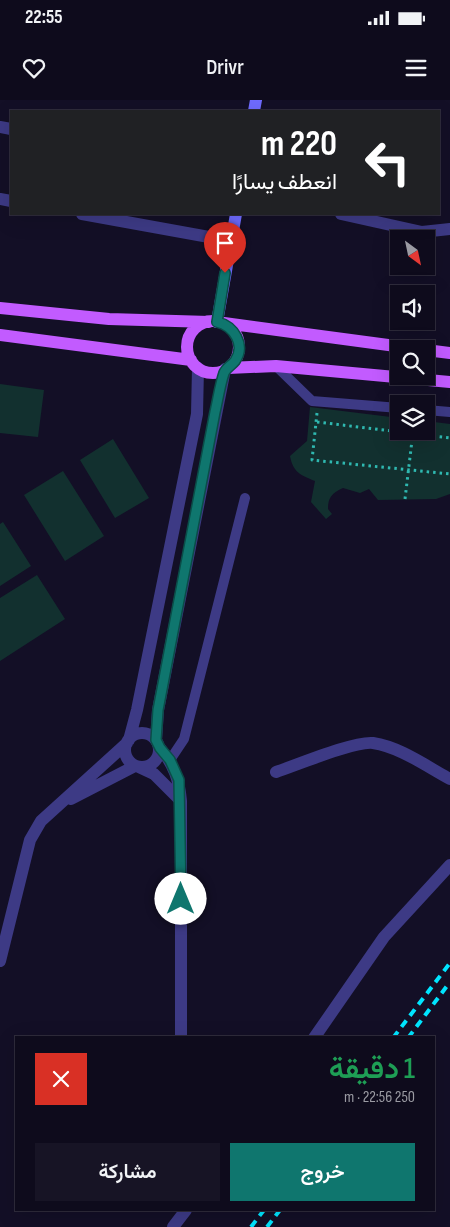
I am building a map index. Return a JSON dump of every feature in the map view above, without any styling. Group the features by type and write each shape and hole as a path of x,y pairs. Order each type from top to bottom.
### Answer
{"main road":[{"path":"0,308 109,319 216,322 390,345"},
{"path":"195,364 188,353 190,337 194,330 216,322"},
{"path":"216,322 235,333 239,348 238,356 227,369"},
{"path":"0,335 195,364 212,373 227,369 276,366 450,382"},
{"path":"435,351 450,353"}],"street":[{"path":"88,215 231,241"},
{"path":"216,322 236,215"},
{"path":"346,215 422,232 450,229"},
{"path":"181,801 154,774 137,766 126,754 137,710 197,414 195,364"},
{"path":"53,808 137,766 154,763 157,759 158,710 227,369"},
{"path":"0,961 30,840 40,820 128,742 132,736 142,733 158,744 170,760 179,780 181,801 181,1036"},
{"path":"276,772 351,747 371,743 394,749 450,779"},
{"path":"315,1036 384,937 450,865"}],"lane":[{"path":"276,366 312,401 390,407"},
{"path":"435,411 450,412"},
{"path":"170,760 184,738 245,498"}],"path":[{"path":"318,408 312,460 450,474"},
{"path":"316,422 390,430"},
{"path":"435,436 450,438"},
{"path":"405,499 412,440"}],"green space":[{"path":"0,384 44,390 38,437 0,433"},
{"path":"310,407 390,417 390,440 435,440 435,422 450,424 450,494 436,499 378,500 369,489 360,493 343,488 330,498 328,509 332,514 326,519 311,502 315,481 305,477 295,469 290,456 307,441"},
{"path":"113,439 149,498 115,518 80,460"},
{"path":"63,471 104,536 65,561 24,495"},
{"path":"3,522 31,566 0,586 0,524"},
{"path":"37,575 65,619 0,661 0,598"}],"railway":[{"path":"395,1036 450,963"},
{"path":"410,1036 450,982"},
{"path":"251,1227 263,1211"},
{"path":"267,1227 279,1211"}],"route":[{"path":"181,899 181,801 179,780 170,760 156,740 158,710 215,412 225,369 238,356 238,340 235,333 224,323 217,322 225,273"}]}
